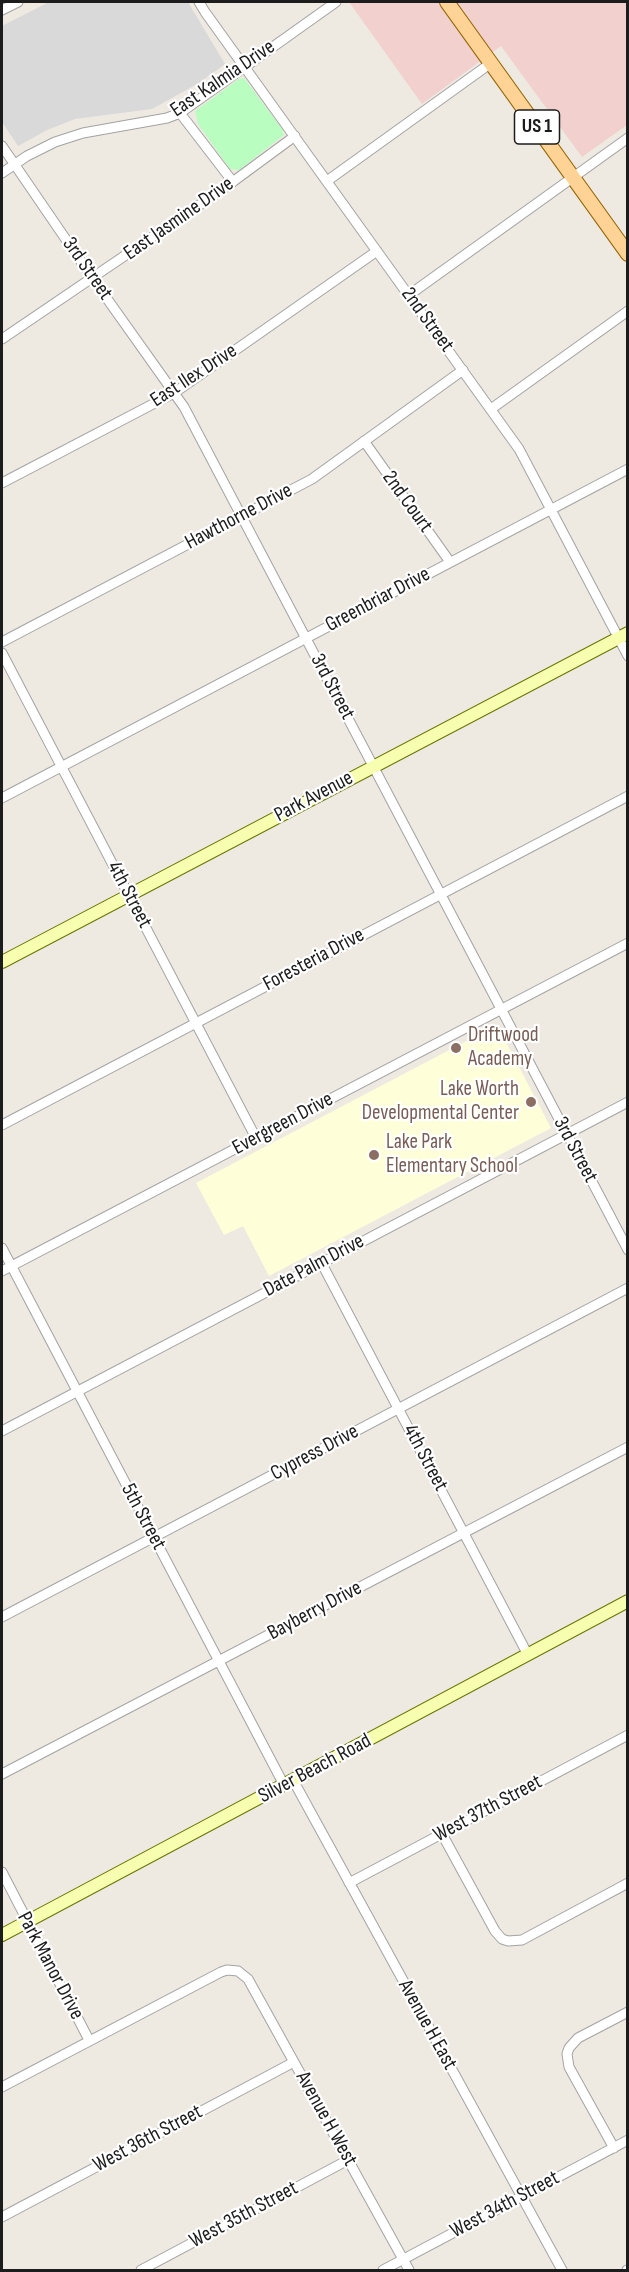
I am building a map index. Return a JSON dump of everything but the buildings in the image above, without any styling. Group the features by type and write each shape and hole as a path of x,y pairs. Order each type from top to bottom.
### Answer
{"main road":[{"name":"US 1","path":"447,2 627,254"}],"street":[{"path":"2,10 18,2"},
{"name":"2nd Street","path":"200,2 244,67 519,449 623,635 627,656"},
{"name":"East Kalmia Drive","path":"2,173 55,142 83,133 167,118 180,113 336,2"},
{"path":"327,181 491,63"},
{"path":"180,113 233,182"},
{"name":"East Jasmine Drive","path":"2,339 93,279 295,136"},
{"path":"409,295 627,138"},
{"name":"3rd Street","path":"2,146 184,407 627,1250"},
{"name":"East Ilex Drive","path":"2,483 174,393 376,251"},
{"path":"490,409 627,311"},
{"name":"Hawthorne Drive","path":"2,642 312,479 463,370"},
{"name":"2nd Court","path":"364,441 450,562"},
{"name":"Greenbriar Drive","path":"2,798 627,469"},
{"name":"Park Avenue","path":"2,962 623,635"},
{"name":"4th Street","path":"2,653 256,1138"},
{"name":"Foresteria Drive","path":"2,1125 627,796"},
{"name":"Evergreen Drive","path":"2,1271 627,943"},
{"name":"Date Palm Drive","path":"2,1431 627,1102"},
{"name":"5th Street","path":"2,1248 219,1661 288,1783"},
{"name":"4th Street","path":"321,1262 528,1655"},
{"name":"Cypress Drive","path":"2,1617 627,1288"},
{"name":"Bayberry Drive","path":"2,1774 627,1447"},
{"name":"Silver Beach Road","path":"2,1935 627,1601"},
{"name":"West 37th Street","path":"349,1883 627,1735"},
{"name":"Avenue H East","path":"288,1783 349,1883 562,2271"},
{"path":"442,1834 495,1931 502,1939 508,1941 522,1940 627,1883"},
{"name":"Park Manor Drive","path":"2,1872 89,2040"},
{"name":"Avenue H West","path":"89,2040 221,1972 238,1971 248,1979 409,2271"},
{"path":"614,2148 569,2067 567,2054 578,2038 627,2012"},
{"path":"2,2087 89,2040"},
{"name":"West 36th Street","path":"2,2217 294,2062"},
{"name":"West 34th Street","path":"383,2271 627,2140"},
{"name":"West 35th Street","path":"141,2271 348,2160"}],"shaded area":[{"path":"49,2 188,2 225,64 199,83 152,109 75,119 47,130 18,146 2,122 2,26"},
{"path":"349,2 627,2 627,125 582,157 501,46 422,104"},
{"name":"Lake Park Elementary School","path":"497,1025 551,1128 269,1276 243,1226 224,1235 196,1183"}],"green space":[{"path":"244,78 282,129 284,135 239,170 230,169 198,124 195,111 239,79"}],"place":[{"name":"Driftwood Academy","path":"456,1048"},
{"name":"Lake Worth Developmental Center","path":"531,1102"},
{"name":"Lake Park Elementary School","path":"374,1155"}]}
